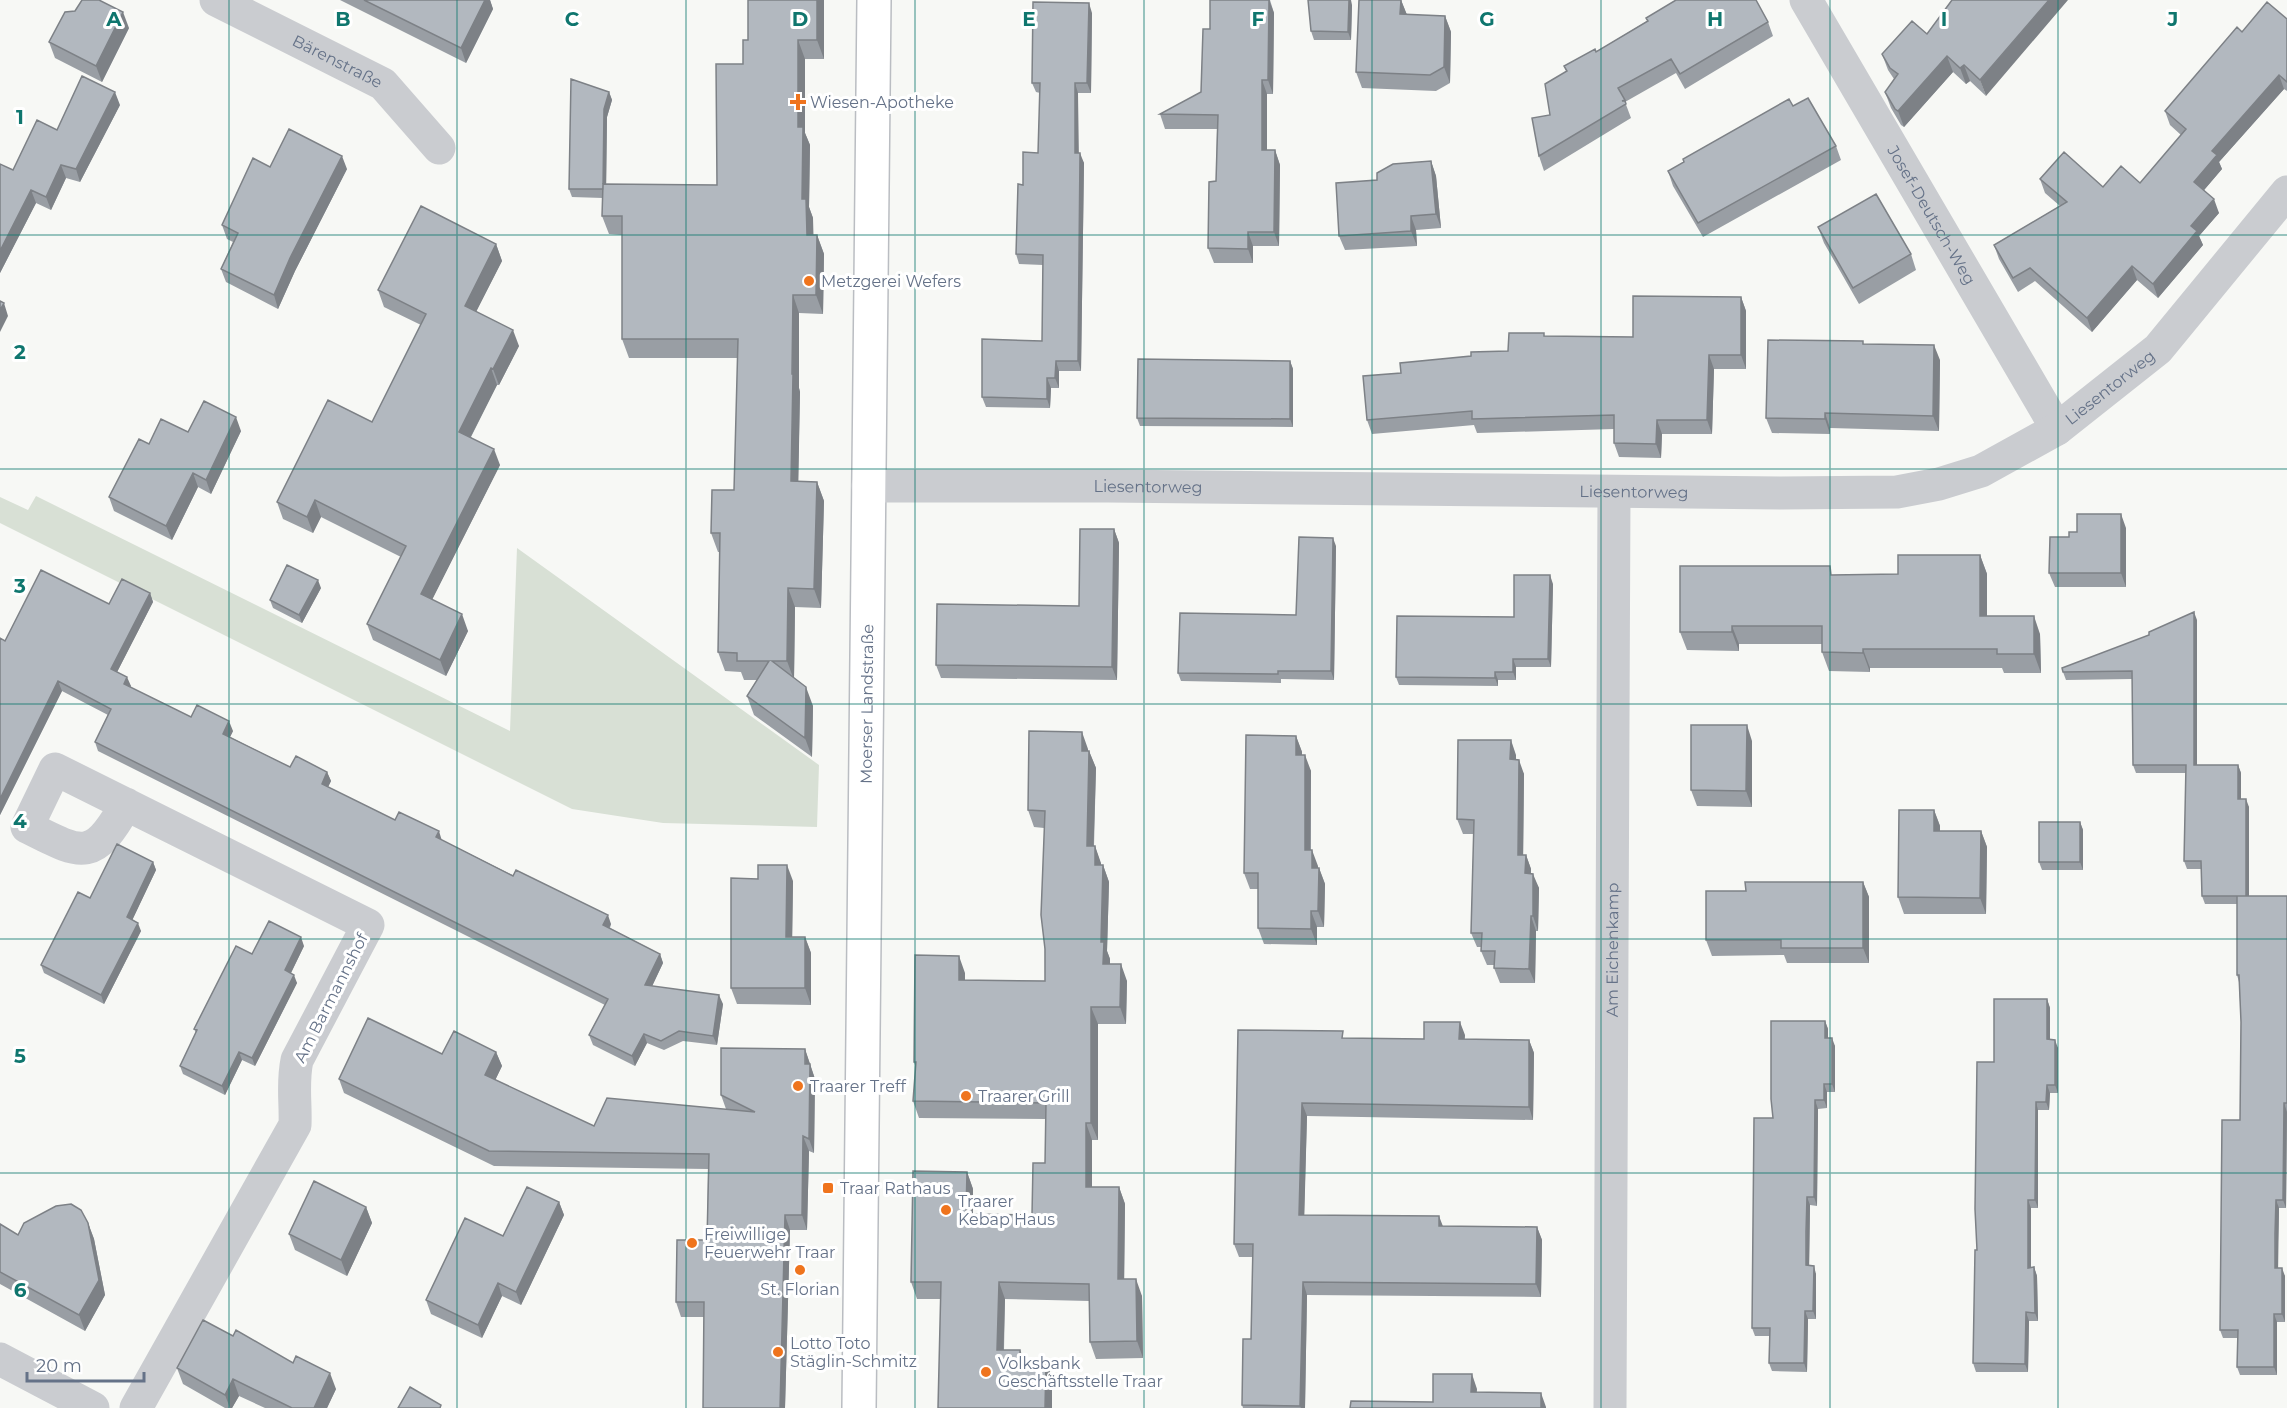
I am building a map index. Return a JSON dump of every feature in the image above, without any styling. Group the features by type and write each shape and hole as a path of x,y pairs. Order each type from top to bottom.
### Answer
{"main road":[{"name":"Moerser Landstraße","path":"859,1408 874,0"}],"street":[{"name":"Bärenstraße","path":"216,0 383,84 439,148"},
{"name":"Josef-Deutsch-Weg","path":"1806,0 2056,429"},
{"name":"Liesentorweg","path":"868,486 1897,492 1939,484 1981,471 2056,429 2158,349 2287,192"},
{"name":"Am Eichenkamp","path":"1610,1408 1614,492"},
{"name":"Am Barmannshof","path":"126,804 368,925 297,1060 293,1082 296,1104 295,1125 136,1408"},
{"path":"0,1359 93,1408"}],"shaded area":[{"path":"36,496 510,731 517,548 819,765 817,827 663,823 572,809 0,523 0,497 28,510"}],"building":[{"path":"82,0 99,0 123,12 96,66 49,42 65,12 75,11"},
{"path":"364,0 485,0 461,48"},
{"path":"748,0 817,0 817,40 798,40 798,127 803,127 802,199 806,199 807,235 817,235 816,295 793,295 791,481 817,482 814,589 788,588 787,661 772,661 806,687 805,738 747,696 769,661 737,661 737,653 718,652 720,533 711,533 712,490 734,490 738,339 622,339 622,216 602,216 603,184 717,185 716,64 743,64 743,40 748,40"},
{"path":"1210,0 1269,0 1268,80 1262,80 1262,150 1275,150 1274,232 1248,232 1248,249 1208,248 1209,182 1216,181 1218,115 1160,114 1201,92 1203,29 1210,29"},
{"path":"1308,0 1349,0 1348,32 1311,31"},
{"path":"1359,0 1401,0 1400,14 1445,16 1444,67 1430,75 1356,72"},
{"path":"1676,0 1756,0 1768,22 1680,74 1671,59 1618,88 1625,100 1622,101 1626,104 1539,156 1532,118 1550,115 1545,84 1567,71 1564,66 1595,49 1596,52 1648,21 1646,18"},
{"path":"1952,0 2049,0 1980,80 1964,65 1960,68 1947,56 1898,111 1885,92 1898,74 1890,68 1882,54 1912,21 1927,34"},
{"path":"1033,2 1089,3 1087,83 1075,83 1075,153 1080,153 1078,361 1056,361 1055,378 1047,378 1047,399 982,397 982,339 1042,341 1043,255 1016,254 1018,184 1023,185 1023,152 1038,153 1040,83 1032,83"},
{"path":"2267,2 2287,19 2287,82 2279,75 2212,151 2217,155 2194,182 2214,199 2191,226 2197,231 2153,284 2132,266 2087,318 2030,268 2013,278 1994,245 2067,202 2040,179 2064,152 2103,187 2121,166 2140,183 2186,129 2165,111 2237,27 2242,32"},
{"path":"82,76 115,92 76,169 61,165 46,197 31,190 0,251 0,164 13,170 37,120 57,130"},
{"path":"571,79 609,92 604,109 603,189 569,189"},
{"path":"1808,98 1836,146 1698,223 1668,171 1684,162 1683,159 1789,99 1793,106"},
{"path":"289,129 342,156 290,258 274,295 221,269 238,233 222,225 253,158 270,167"},
{"path":"1431,161 1436,214 1411,216 1411,231 1339,236 1336,183 1377,180 1377,173 1393,164"},
{"path":"1876,194 1911,254 1853,288 1818,227"},
{"path":"421,206 496,244 465,306 513,330 459,432 494,449 421,594 462,614 440,660 367,624 406,546 315,500 307,517 277,502 328,400 372,422 426,314 378,290"},
{"path":"1633,296 1741,297 1741,355 1709,355 1707,420 1657,420 1656,444 1614,443 1614,415 1472,419 1472,411 1367,420 1363,376 1401,373 1400,363 1471,356 1471,352 1508,351 1509,333 1544,333 1544,336 1633,337"},
{"path":"1768,340 1863,341 1863,344 1934,345 1933,416 1825,413 1825,419 1766,418"},
{"path":"1138,359 1290,361 1290,419 1137,418"},
{"path":"204,401 236,417 206,480 193,473 166,526 109,497 139,439 149,444 161,419 188,432"},
{"path":"2077,514 2121,514 2121,573 2049,573 2050,537 2069,537 2069,532 2077,532"},
{"path":"1080,529 1114,529 1112,667 936,665 937,604 1079,606"},
{"path":"1299,537 1333,538 1331,671 1278,671 1278,674 1178,673 1180,613 1296,615"},
{"path":"1898,555 1980,555 1980,616 2034,616 2034,654 1997,654 1997,649 1863,649 1863,653 1822,652 1822,626 1732,626 1732,632 1680,632 1680,566 1830,566 1831,575 1898,574"},
{"path":"287,565 318,580 299,615 270,600"},
{"path":"41,570 109,604 122,579 150,593 111,669 127,677 124,684 191,717 197,705 229,721 223,734 290,767 296,756 327,772 322,784 395,820 399,812 439,831 436,837 513,876 516,870 608,915 603,925 660,954 645,985 719,995 713,1036 679,1031 661,1041 644,1034 632,1056 589,1035 608,999 95,742 111,709 58,681 0,799 0,638 5,641"},
{"path":"1514,575 1550,575 1548,659 1513,659 1513,672 1495,672 1495,678 1396,677 1397,616 1514,617"},
{"path":"2194,612 2194,765 2238,765 2238,799 2246,799 2246,896 2202,896 2201,861 2184,861 2186,765 2133,765 2132,671 2063,672 2062,668 2149,635 2149,632"},
{"path":"1691,725 1747,725 1746,791 1691,790"},
{"path":"1029,731 1082,732 1082,751 1089,751 1087,846 1095,846 1095,865 1103,865 1101,942 1104,942 1103,964 1121,964 1120,1007 1091,1007 1091,1123 1086,1123 1086,1187 1119,1187 1118,1279 1136,1279 1137,1341 1090,1342 1089,1284 999,1282 997,1350 1020,1350 1020,1360 1046,1361 1045,1408 938,1408 941,1282 911,1282 913,1171 967,1172 966,1214 1032,1215 1033,1163 1045,1163 1046,1103 913,1101 916,1062 914,1062 915,955 959,956 959,980 1045,981 1045,949 1041,915 1045,811 1028,810"},
{"path":"1246,735 1296,736 1296,755 1305,755 1305,850 1312,850 1312,868 1319,868 1318,911 1311,911 1311,929 1258,928 1258,873 1244,873"},
{"path":"1458,740 1511,740 1510,759 1519,760 1518,855 1526,855 1525,873 1533,874 1529,969 1494,968 1495,951 1481,951 1482,933 1471,933 1474,820 1457,819"},
{"path":"1899,810 1934,810 1934,831 1981,831 1980,898 1898,897"},
{"path":"2039,822 2080,822 2080,862 2039,862"},
{"path":"117,844 153,862 127,917 138,923 101,995 41,965 78,892 90,898"},
{"path":"758,865 787,865 786,937 805,937 805,988 731,988 731,878 758,879"},
{"path":"1745,882 1863,882 1863,948 1781,948 1781,940 1706,940 1706,891 1746,891"},
{"path":"2237,896 2287,896 2287,1103 2284,1103 2283,1200 2276,1200 2275,1234 2275,1268 2282,1268 2282,1314 2274,1314 2274,1367 2237,1367 2238,1330 2220,1330 2222,1120 2240,1120 2241,1022 2239,975 2237,975"},
{"path":"269,921 301,937 285,970 294,975 252,1058 239,1052 222,1086 180,1066 197,1030 194,1029 236,946 252,954"},
{"path":"1994,999 2047,999 2047,1039 2055,1040 2055,1085 2047,1085 2046,1102 2036,1102 2035,1200 2028,1200 2028,1268 2034,1267 2035,1313 2026,1312 2025,1364 1973,1363 1975,1250 1977,1250 1975,1209 1977,1062 1994,1062"},
{"path":"368,1018 442,1054 454,1031 496,1052 485,1075 594,1126 607,1098 755,1112 721,1095 721,1048 805,1049 805,1064 810,1064 809,1139 803,1136 802,1215 785,1215 780,1408 703,1408 704,1302 676,1302 677,1240 707,1240 709,1154 489,1151 339,1079"},
{"path":"1771,1021 1825,1021 1825,1038 1832,1038 1832,1084 1824,1084 1824,1100 1815,1100 1814,1197 1807,1197 1806,1232 1806,1265 1814,1266 1813,1311 1805,1311 1804,1363 1769,1363 1770,1328 1752,1328 1754,1118 1773,1118"},
{"path":"1424,1022 1460,1022 1459,1039 1529,1040 1529,1107 1302,1103 1299,1215 1439,1216 1439,1226 1537,1227 1536,1284 1303,1282 1300,1406 1242,1405 1243,1339 1251,1339 1253,1244 1234,1244 1238,1030 1343,1031 1342,1038 1424,1039"},
{"path":"314,1181 366,1207 341,1260 289,1234"},
{"path":"527,1187 559,1202 516,1292 498,1283 478,1325 426,1300 465,1218 503,1236"},
{"path":"71,1204 81,1210 88,1223 99,1280 79,1315 0,1272 0,1224 18,1235 24,1223 56,1206"},
{"path":"203,1320 233,1336 236,1330 293,1363 296,1356 330,1373 314,1408 292,1408 233,1379 225,1395 177,1368"},
{"path":"1433,1374 1472,1374 1471,1392 1541,1393 1541,1408 1350,1408 1351,1401 1433,1402"},
{"path":"410,1387 441,1405 440,1408 398,1408"}],"place":[{"name":"Wiesen-Apotheke","path":"798,102"},
{"name":"Metzgerei Wefers","path":"809,281"},
{"name":"Traarer Treff","path":"798,1086"},
{"name":"Traarer Grill","path":"966,1096"},
{"name":"Traar Rathaus","path":"828,1188"},
{"name":"Traarer Kebap Haus","path":"946,1210"},
{"name":"Freiwillige Feuerwehr Traar","path":"692,1243"},
{"name":"St. Florian","path":"800,1270"},
{"name":"Lotto Toto Stäglin-Schmitz","path":"778,1352"},
{"name":"Volksbank Geschäftsstelle Traar","path":"986,1372"}]}
